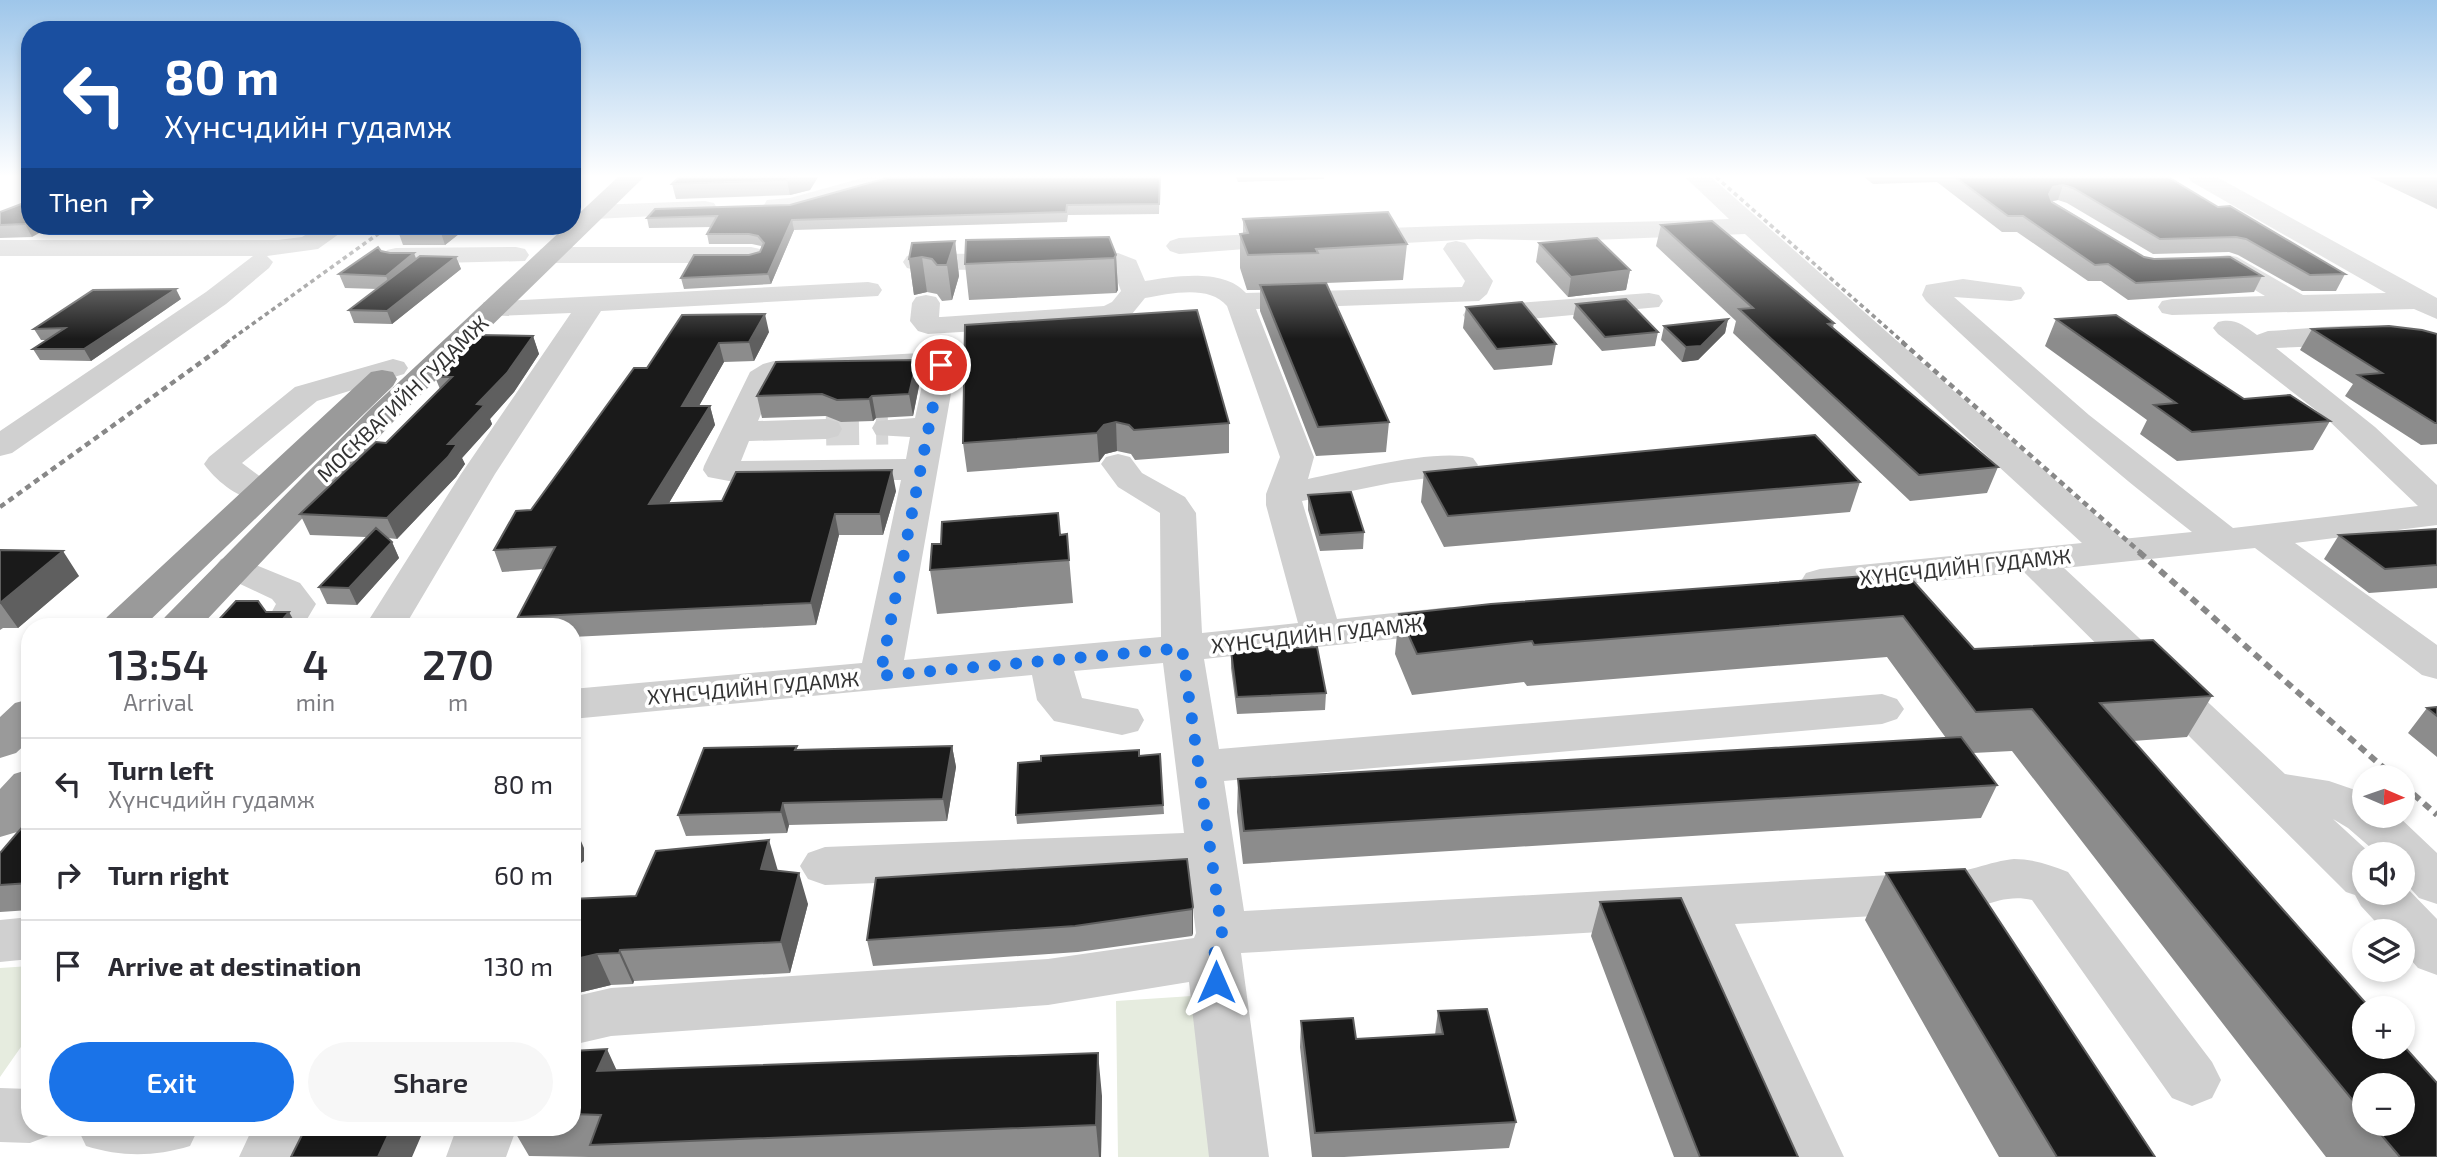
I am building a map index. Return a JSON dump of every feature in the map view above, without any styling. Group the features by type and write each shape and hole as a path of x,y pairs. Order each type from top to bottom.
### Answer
{"highway":[{"name":"МОСКВАГИЙН ГУДАМЖ","path":"129,618 516,255 549,240"},
{"name":"МОСКВАГИЙН ГУДАМЖ","path":"186,618 382,415 494,308 549,240"},
{"path":"0,742 21,722"},
{"path":"0,819 21,796"}],"street":[{"path":"1179,246 1460,231"},
{"path":"1507,231 1620,231"},
{"path":"1757,231 2114,552"},
{"path":"2264,232 2296,231 2432,307"},
{"path":"2264,232 2389,301"},
{"path":"38,248 69,235"},
{"path":"0,248 278,248 309,244 323,235"},
{"path":"549,240 751,255"},
{"path":"1241,306 1249,301 1263,300 1393,295 1460,296 1474,292 1479,281 1456,249"},
{"path":"396,256 516,255"},
{"path":"916,262 1118,261 1127,266 1135,292"},
{"path":"0,446 216,298 260,262"},
{"path":"2188,264 2228,263 2299,303"},
{"path":"926,303 924,321 928,325 940,326 1110,314 1122,308 1135,292 1155,288 1216,286 1230,293 1241,306 1297,457 1297,469 1284,494 1284,505 1321,633"},
{"path":"2009,302 1963,287 1936,290 1936,295 1955,313 2092,435 2437,665"},
{"path":"494,308 868,290"},
{"path":"1393,295 1408,312 1430,319 1649,301"},
{"path":"2172,307 2389,301 2432,307"},
{"path":"390,618 478,474 592,303"},
{"path":"2228,328 2288,370 2375,443 2437,505"},
{"path":"2268,340 2393,335 2423,341 2437,349"},
{"path":"880,676 930,427 941,365 939,361 774,370 761,379 720,470 808,448 868,447 930,427"},
{"path":"261,493 220,464 306,394 394,368"},
{"path":"737,431 808,448"},
{"path":"868,447 921,469"},
{"path":"1118,464 1129,481 1167,499 1178,513 1182,648 1211,850 1217,945 1239,1157"},
{"path":"1284,494 1391,473 1461,465"},
{"name":"ХҮНСЧДИЙН ГУДАМЖ","path":"1786,584 2114,552 2437,514"},
{"path":"2032,558 2352,866"},
{"path":"234,567 286,591 296,604 289,617"},
{"name":"ХҮНСЧДИЙН ГУДАМЖ","path":"581,703 1182,648 1485,616"},
{"path":"1050,660 1059,701 1069,710 1122,720"},
{"path":"1199,767 1882,709"},
{"path":"2272,789 2335,801 2359,811 2437,884"},
{"path":"825,866 1211,850"},
{"path":"581,1019 611,1012 1048,982 1217,945 1702,907 1923,892 1948,893 2019,878 2038,880 2050,886 2192,1080"},
{"path":"1948,893 1979,903 1998,929"},
{"path":"2391,905 2437,953"},
{"path":"1702,907 1814,1157"},
{"path":"0,941 21,939"},
{"path":"269,1157 280,1136"},
{"path":"476,1157 484,1136"}],"shaded area":[{"path":"21,967 21,1047 0,1077 0,968"},
{"path":"1207,995 1219,1157 1118,1157 1116,1001"}],"building":[{"path":"709,231 787,231 768,274 681,278 694,255 749,255 760,252 764,243 758,236 749,234 707,234"},
{"path":"1247,231 1399,231 1407,244 1316,249 1318,253 1248,255 1240,234 1248,233"},
{"path":"1668,231 1724,231 1834,323 1828,324 1998,467 1919,475 1739,309 1753,308"},
{"path":"2045,231 2100,231 2144,257 2154,259 2230,257 2262,276 2136,283 2108,264 2095,265"},
{"path":"2146,231 2272,231 2345,274 2310,275 2246,239 2236,237 2160,239"},
{"path":"1109,237 1116,255 1114,258 965,264 966,240"},
{"path":"1597,238 1630,270 1571,277 1539,243"},
{"path":"955,241 947,265 937,265 932,259 922,257 909,259 912,243"},
{"path":"378,247 381,251 390,253 414,253 386,276 339,274"},
{"path":"420,256 456,257 387,311 349,310"},
{"path":"1326,283 1389,422 1318,427 1260,285"},
{"path":"176,289 84,349 33,349 65,328 34,329 93,290"},
{"path":"1626,299 1658,332 1605,337 1576,304"},
{"path":"1522,302 1556,344 1497,349 1466,307"},
{"path":"1197,310 1229,423 1134,430 1129,425 1116,422 1104,425 1097,433 963,443 965,325"},
{"path":"765,314 749,342 719,343 682,406 710,406 649,504 722,501 736,472 892,470 880,514 835,514 811,603 518,617 555,547 494,550 516,511 531,510 634,368 647,368 682,315"},
{"path":"2116,315 2244,399 2290,395 2330,421 2192,432 2154,405 2176,403 2056,319"},
{"path":"1728,319 1701,346 1686,347 1664,326"},
{"path":"2389,326 2437,334 2437,423 2358,375 2382,373 2312,329"},
{"path":"476,335 533,336 507,373 477,404 484,405 482,408 448,444 457,444 448,457 387,518 300,514 376,442 386,443 452,377 435,377"},
{"path":"917,360 909,394 837,400 822,394 757,396 776,362"},
{"path":"1815,435 1860,482 1448,516 1424,472"},
{"path":"1351,492 1364,532 1320,535 1308,495"},
{"path":"1058,513 1060,535 1067,534 1069,560 930,570 932,544 941,544 942,522"},
{"path":"376,528 392,542 349,588 319,587"},
{"path":"2437,529 2437,565 2385,569 2339,535"},
{"path":"0,550 63,551 0,603"},
{"path":"1906,573 1974,649 2153,640 2212,696 2100,703 2359,996 2352,996 2352,1059 2415,1058 2437,1083 2437,1157 2400,1157 2382,1136 2415,1136 2415,1073 2352,1073 2352,1099 2032,709 1976,712 1903,616 1534,645 1532,641 1417,654 1399,614 1491,604"},
{"path":"236,601 258,601 266,612 289,612 284,618 220,618"},
{"path":"1317,647 1326,693 1237,697 1231,651"},
{"path":"2437,707 2437,716 2427,708"},
{"path":"1961,737 1997,785 1244,831 1238,779"},
{"path":"797,746 795,750 952,746 943,799 783,803 781,812 678,815 704,748"},
{"path":"1139,750 1139,756 1160,754 1163,805 1016,815 1018,763 1041,761 1041,756"},
{"path":"21,828 21,884 0,885 0,853"},
{"path":"769,840 761,869 799,873 781,942 620,950 619,953 581,958 581,899 636,896 656,851"},
{"path":"1187,859 1192,909 1075,926 867,940 876,878"},
{"path":"1965,869 2155,1157 2057,1157 1886,873"},
{"path":"1681,898 1798,1157 1700,1157 1600,902"},
{"path":"1487,1009 1516,1122 1315,1133 1301,1021 1353,1018 1356,1039 1443,1034 1438,1011"},
{"path":"607,1049 597,1071 1098,1053 1096,1125 590,1145 601,1115 581,1114 581,1050"},
{"path":"302,1136 388,1136 378,1157 291,1157"}],"tunnel":[{"path":"826,429 888,428"}],"railway":[{"path":"1777,231 1904,343"},
{"path":"226,343 376,235"},
{"path":"0,507 229,342"},
{"path":"1902,342 2141,553"},
{"path":"2139,552 2380,765"},
{"path":"2415,796 2437,815"}],"route":[{"path":"941,365 880,676 1182,648 1222,933 1213,957 1216,982"}]}
